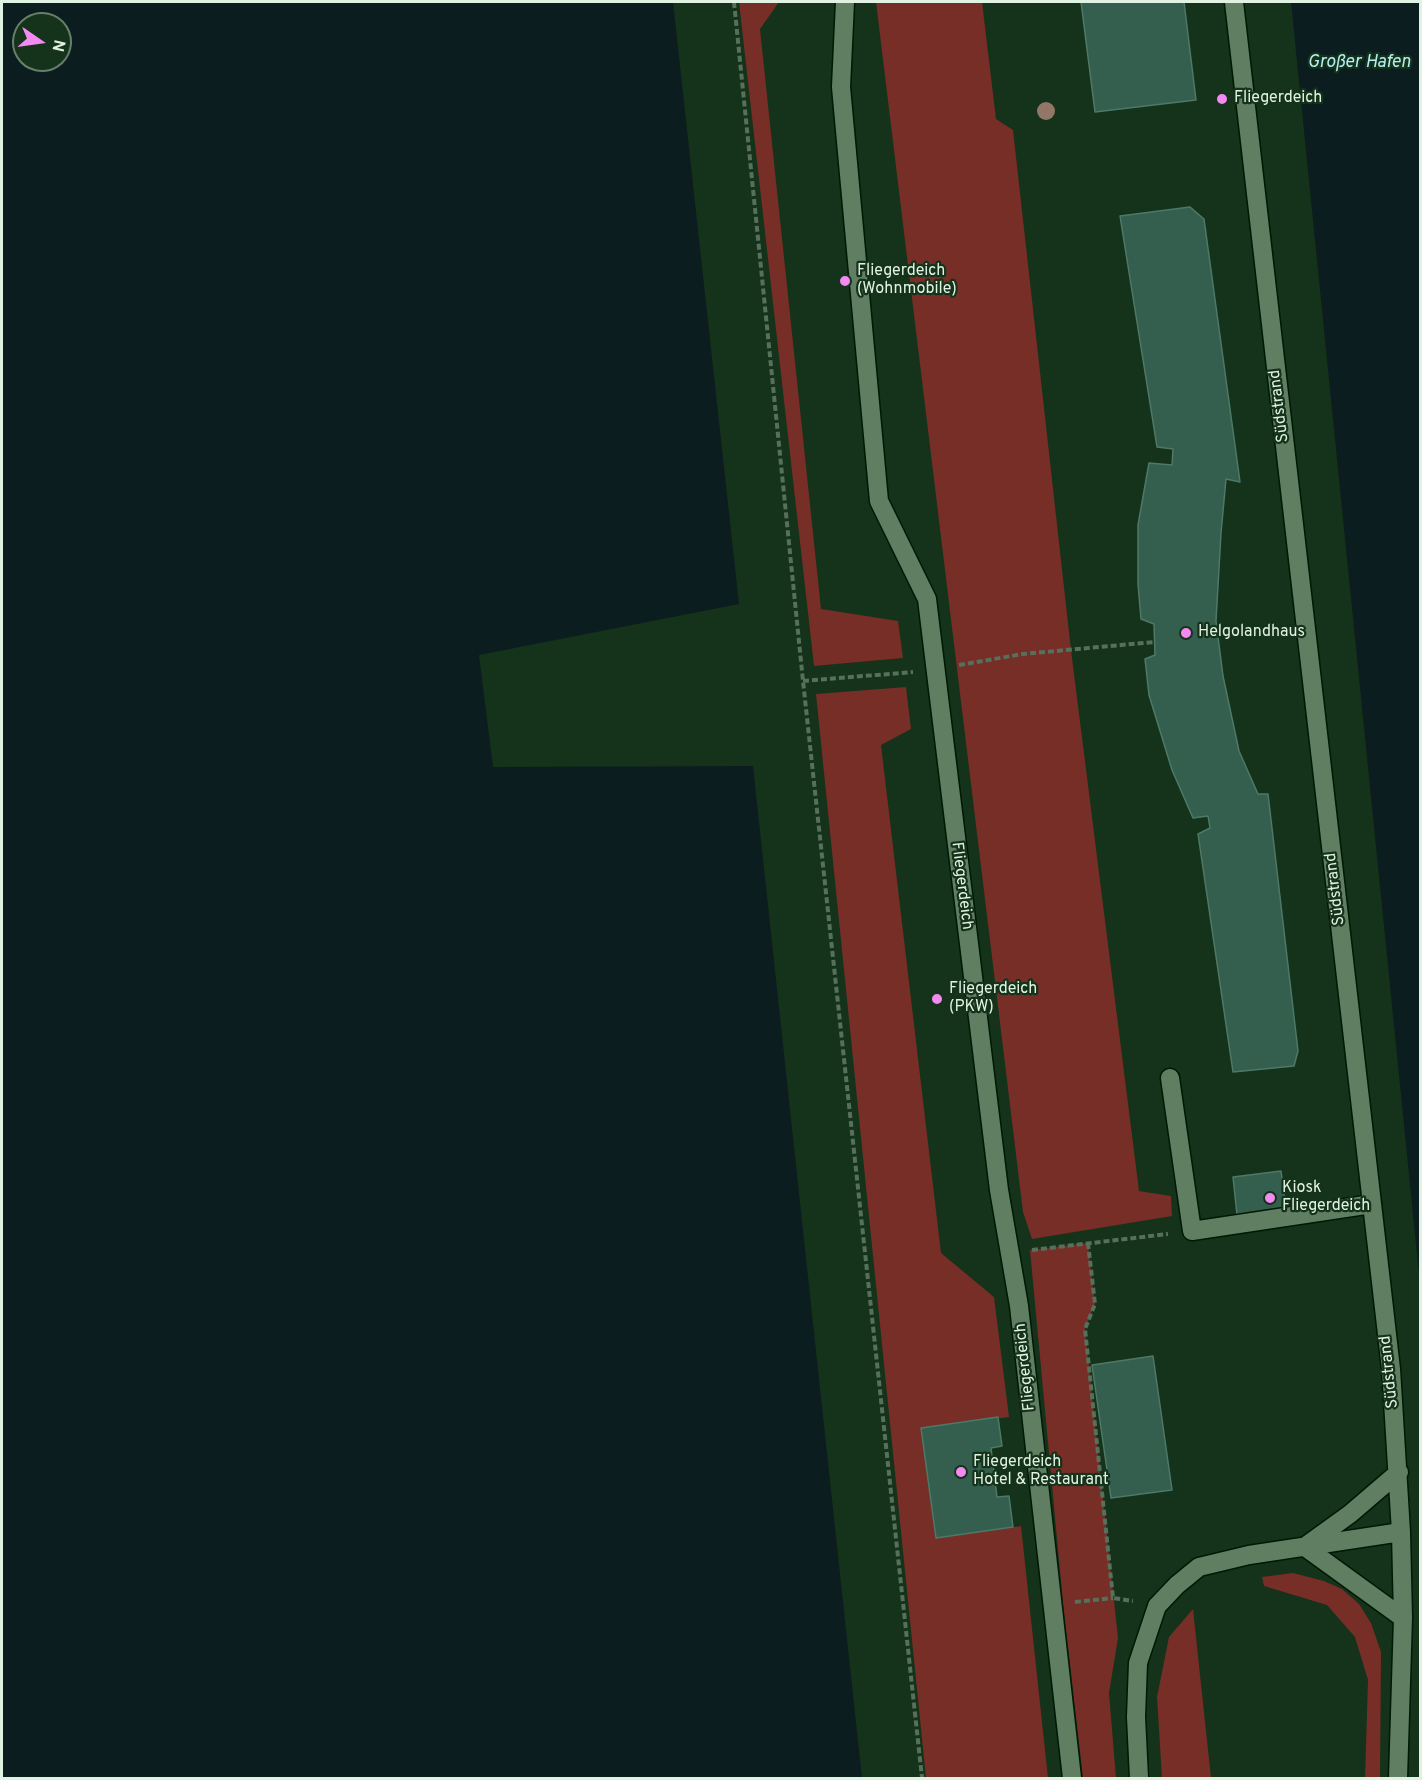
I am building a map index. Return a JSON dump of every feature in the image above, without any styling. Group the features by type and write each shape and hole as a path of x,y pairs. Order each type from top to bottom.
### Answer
{"street":[{"name":"Fliegerdeich","path":"845,2 841,87 879,501 927,599 999,1190 1020,1317 1072,1779"},
{"name":"Südstrand","path":"1234,2 1372,1204 1399,1472 1403,1618 1398,1779"},
{"path":"1170,1078 1192,1231 1372,1204"},
{"path":"1305,1547 1350,1514 1399,1472"},
{"path":"1139,1779 1136,1717 1138,1663 1157,1606 1177,1585 1199,1567 1249,1555 1401,1532"},
{"path":"1305,1547 1403,1618"}],"path":[{"path":"734,2 803,681 922,1779"},
{"path":"803,681 934,670 1023,654 1154,642"},
{"path":"1011,1253 1192,1231"},
{"path":"1088,1243 1095,1304 1085,1329 1113,1598"},
{"path":"1052,1604 1113,1598 1157,1606"}],"shaded area":[{"path":"739,2 779,2 760,29 821,609 898,621 903,658 814,666"},
{"path":"876,2 982,2 996,119 1013,130 1071,650 1139,1191 1171,1196 1172,1216 1032,1239 1023,1212"},
{"path":"906,687 911,729 881,745 941,1253 994,1297 1009,1417 921,1428 936,1538 1021,1526 1048,1778 926,1778 816,694"},
{"path":"1088,1243 1095,1304 1085,1329 1118,1638 1109,1693 1116,1778 1083,1778 1063,1603 1030,1250"},
{"path":"1293,1573 1324,1581 1342,1589 1359,1604 1371,1623 1381,1652 1380,1778 1365,1778 1368,1680 1355,1637 1327,1605 1264,1586 1262,1577"},
{"path":"1193,1609 1211,1778 1162,1778 1157,1697 1169,1637"}],"water":[{"path":"2,2 673,2 739,604 479,655 493,767 753,766 862,1778 2,1778"},
{"name":"Großer Hafen","path":"1291,2 1420,2 1420,1284"}],"building":[{"path":"1081,2 1184,2 1196,100 1095,112"},
{"name":"Helgolandhaus","path":"1190,207 1204,219 1240,482 1226,479 1221,533 1216,621 1223,676 1239,751 1258,794 1268,794 1298,1051 1294,1066 1233,1072 1198,834 1210,828 1208,816 1193,818 1172,770 1149,695 1145,659 1155,655 1154,624 1141,619 1138,584 1138,525 1149,463 1172,465 1173,449 1157,447 1120,216"},
{"path":"1281,1171 1286,1208 1237,1215 1233,1177"},
{"path":"1153,1356 1172,1490 1111,1498 1092,1365"},
{"name":"Fliegerdeich Hotel & Restaurant","path":"998,1417 1002,1446 991,1448 997,1497 1009,1496 1013,1527 936,1538 921,1428"}],"place":[{"name":"Fliegerdeich","path":"1222,99"},
{"name":"Fliegerdeich (Wohnmobile)","path":"845,281"},
{"name":"Helgolandhaus","path":"1186,633"},
{"name":"Fliegerdeich (PKW)","path":"937,999"},
{"name":"Kiosk Fliegerdeich","path":"1270,1198"},
{"name":"Fliegerdeich Hotel & Restaurant","path":"961,1472"}]}
